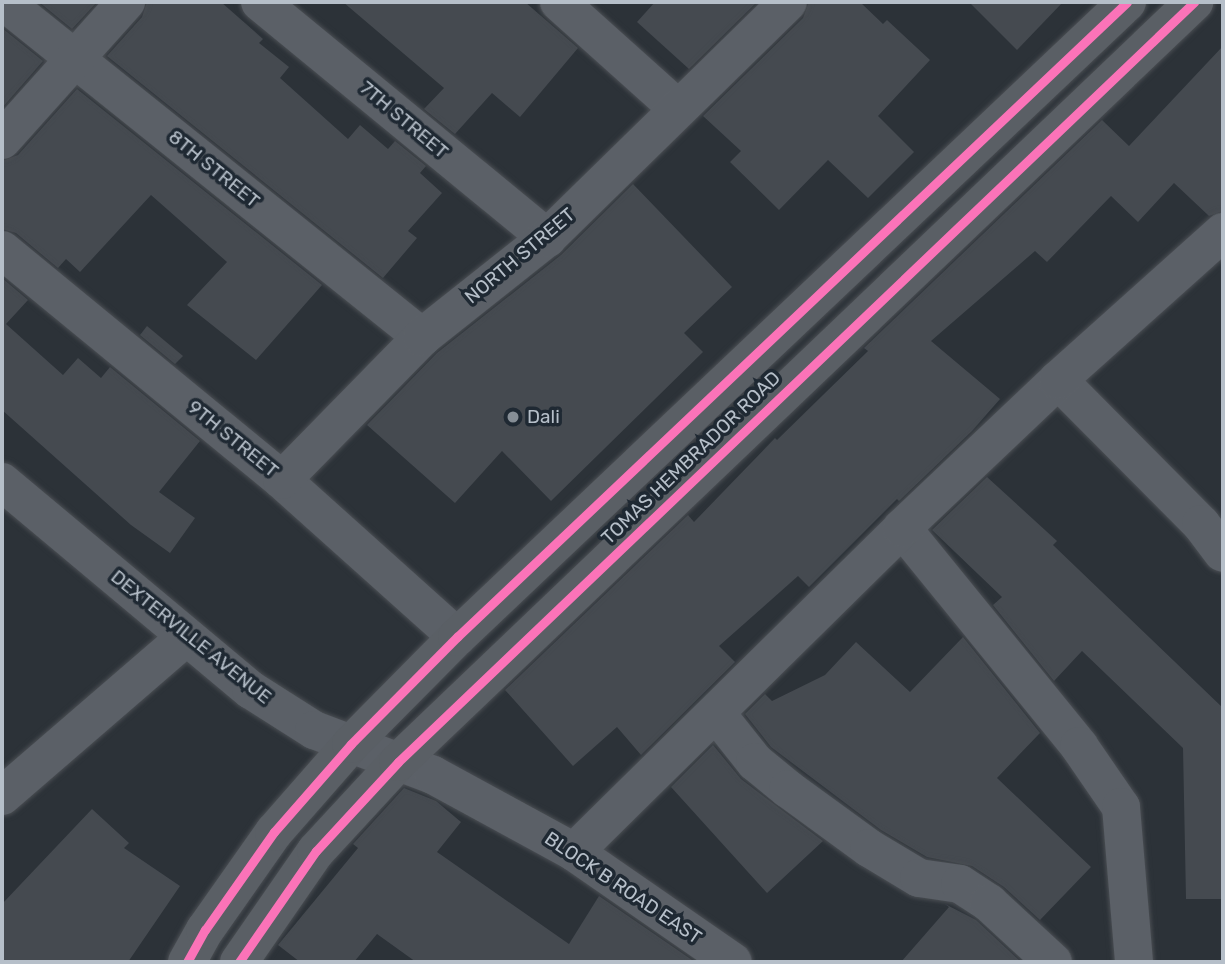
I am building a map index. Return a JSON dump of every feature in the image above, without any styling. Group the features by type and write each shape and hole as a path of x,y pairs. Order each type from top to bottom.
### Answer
{"street":[{"name":"8TH STREET","path":"5,2 422,337"},
{"path":"2,140 126,2"},
{"name":"7TH STREET","path":"261,2 547,238"},
{"path":"559,2 677,108"},
{"name":"NORTH STREET","path":"282,480 422,337 547,238 788,2"},
{"name":"TOMAS HEMBRADOR ROAD","path":"187,962 205,930 274,832 351,744 457,637 1127,2"},
{"name":"TOMAS HEMBRADOR ROAD","path":"246,960 316,852 398,762 1194,2"},
{"path":"574,852 902,528 1058,380 1223,232"},
{"name":"9TH STREET","path":"2,250 282,480 457,637"},
{"path":"1058,380 1216,527"},
{"name":"DEXTERVILLE AVENUE","path":"2,482 251,690 314,730 398,762"},
{"path":"902,528 1079,746 1121,807 1134,962"},
{"path":"2,796 186,637"},
{"path":"716,713 755,762 788,789 869,848 919,878 960,884 989,903 1053,962"},
{"name":"BLOCK B ROAD EAST","path":"398,762 433,775 574,852 733,962"},
{"path":"205,930 246,960"}],"building":[{"path":"39,2 97,2 72,29"},
{"path":"147,2 221,2 263,39 259,43 289,67 280,78 348,139 360,125 388,149 395,141 426,166 420,173 442,193 408,231 417,238 383,278 107,56 142,17"},
{"path":"343,2 525,2 578,48 520,117 492,93 455,134 424,109 444,88"},
{"path":"655,2 757,2 689,69 637,22"},
{"path":"809,2 860,2 883,24 887,20 930,60 878,116 914,152 868,198 828,160 779,210 730,162 741,151 703,116 803,18"},
{"path":"969,2 1063,2 1017,50"},
{"path":"2,28 43,61 2,108"},
{"path":"1223,46 1223,211 1209,216 1174,183 1138,222 1111,196 1047,262 1035,251 931,341 1000,399 972,431 899,501 897,499 809,587 798,576 719,646 735,662 641,755 617,727 573,766 505,690 688,515 694,522 775,438 777,440 868,351 864,348 1102,120 1129,146"},
{"path":"77,89 322,285 256,360 187,305 227,262 151,195 80,272 66,259 58,268 16,233 2,229 2,161 18,155"},
{"path":"633,184 732,287 684,333 703,352 551,501 502,451 455,503 367,425 437,353 561,255"},
{"path":"2,278 28,300 6,324 63,375 78,358 101,378 110,367 200,441 159,492 195,518 170,553 131,525 2,410"},
{"path":"147,326 183,356 175,364 140,335"},
{"path":"987,477 1057,541 1053,545 1223,708 1223,899 1186,899 1183,748 1082,651 1054,681 993,605 1002,597 932,530"},
{"path":"963,637 1040,733 997,778 1091,867 1040,920 1004,887 972,866 927,857 881,830 771,747 745,714 765,694 772,701 825,675 856,642 910,692"},
{"path":"713,745 741,779 823,841 767,893 671,787"},
{"path":"404,788 436,801 461,822 437,852 569,944 599,896 695,962 416,962 377,934 354,962 300,962 278,945 358,848 353,844"},
{"path":"92,809 129,843 124,848 180,886 128,962 2,962 2,904"},
{"path":"945,904 976,920 1021,962 901,962 949,907"}],"cycle path":[{"path":"187,962 205,930 274,832 351,744 457,637 1127,2"},
{"path":"239,962 316,851 398,762 1194,2"}],"place":[{"name":"Dali","path":"513,417"}]}
